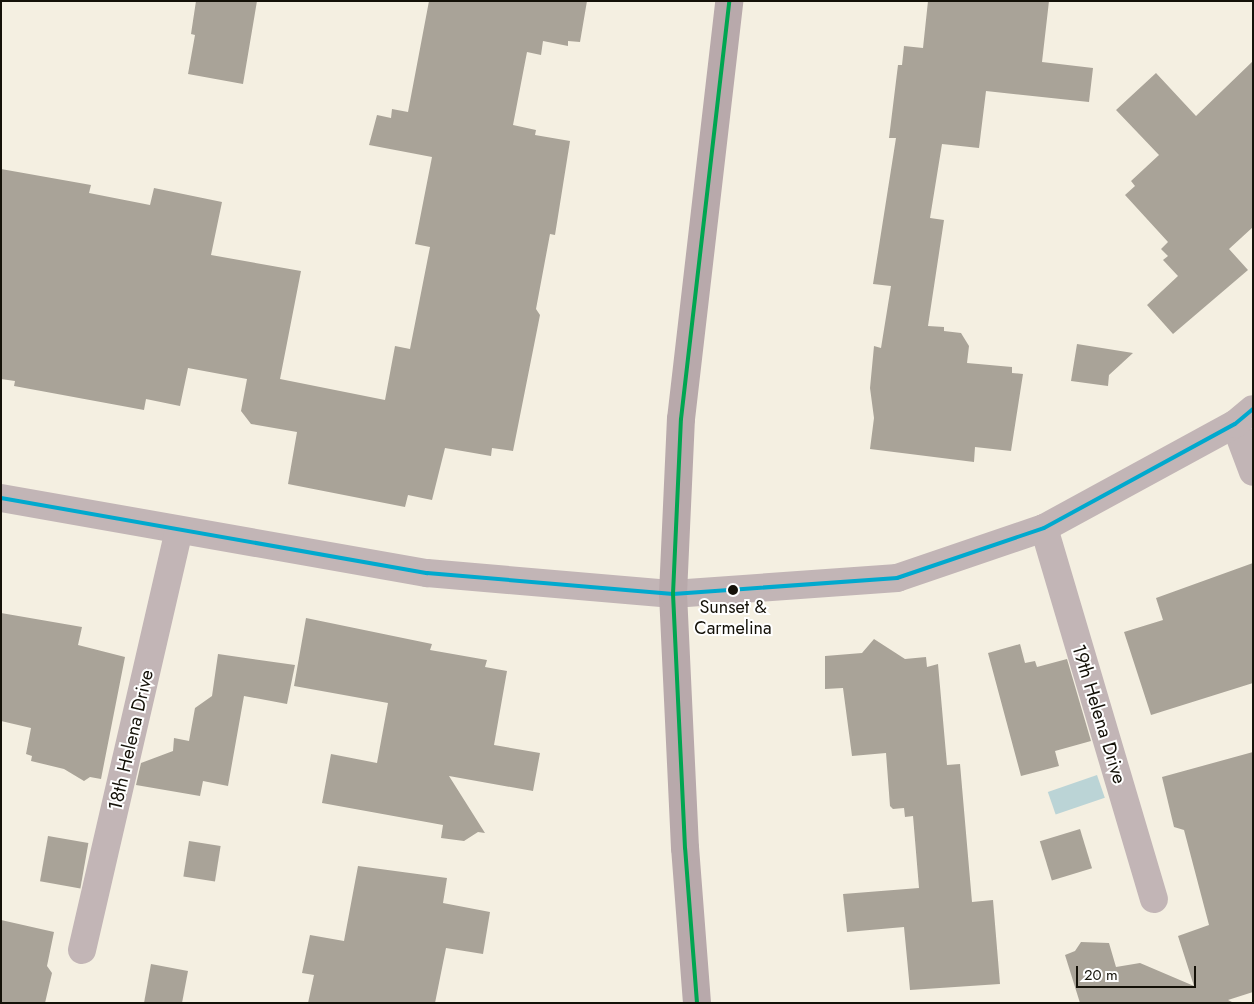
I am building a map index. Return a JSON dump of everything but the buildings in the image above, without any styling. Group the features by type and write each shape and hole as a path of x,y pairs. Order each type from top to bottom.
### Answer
{"main road":[{"path":"697,1003 685,848 672,594 681,419 729,1"}],"street":[{"path":"1,498 427,573 672,594 897,578 1044,528 1244,417 1253,472"},
{"name":"19th Helena Drive","path":"1044,528 1154,899"},
{"name":"18th Helena Drive","path":"82,950 179,530"}],"water":[{"path":"1097,775 1105,798 1056,815 1048,792"}],"transit line":[{"path":"697,1003 685,848 673,594 681,419 729,1"},
{"path":"1,498 427,573 673,594 897,578 1044,528 1235,424 1253,409"}],"place":[{"name":"Sunset & Carmelina","path":"733,590"}]}
